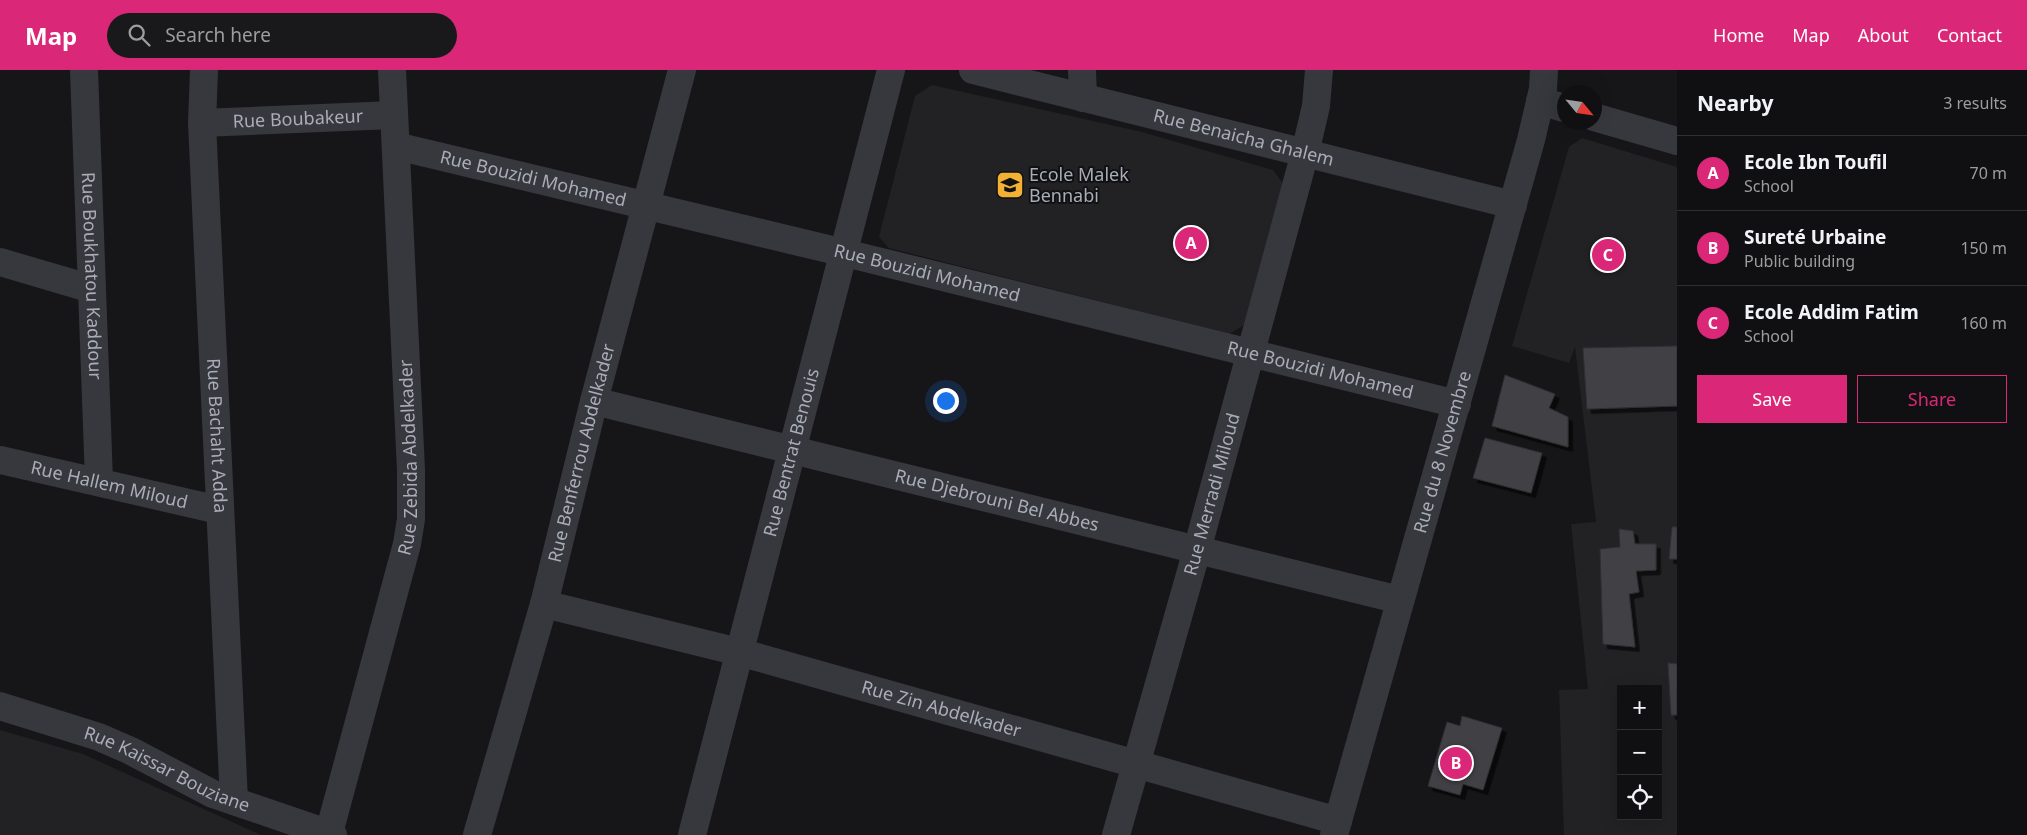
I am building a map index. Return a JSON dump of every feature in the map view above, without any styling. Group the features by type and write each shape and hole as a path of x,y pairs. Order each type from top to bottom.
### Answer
{"street":[{"name":"Rue Boukhatou Kaddour","path":"84,70 100,481"},
{"name":"Rue Bachaht Adda","path":"204,70 202,122 234,801"},
{"name":"Rue Zebida Abdelkader","path":"331,834 404,554 411,519 411,470 392,70"},
{"name":"Rue Benferrou Abdelkader","path":"476,835 544,604 594,401 682,70"},
{"name":"Rue Bentrat Benouis","path":"692,835 845,253 891,70"},
{"name":"Rue Benaicha Ghalem","path":"973,70 1514,204"},
{"path":"1082,70 1083,98"},
{"name":"Rue Merradi Miloud","path":"1116,835 1197,550 1305,153 1316,106 1319,70"},
{"name":"Rue du 8 Novembre","path":"1336,828 1514,204 1552,104 1544,70"},
{"name":"Rue Boubakeur","path":"202,122 394,115"},
{"path":"1602,119 1677,141"},
{"name":"Rue Bouzidi Mohamed","path":"396,146 845,253 1457,404"},
{"path":"0,262 92,289"},
{"name":"Rue Djebrouni Bel Abbes","path":"594,401 1400,600"},
{"name":"Rue Hallem Miloud","path":"0,460 100,481 219,510"},
{"name":"Rue Zin Abdelkader","path":"544,604 739,652 1135,764 1336,828"},
{"name":"Rue Kaissar Bouziane","path":"0,706 99,737 131,751 213,794 331,834"}],"shaded area":[{"name":"Ecole Malek Bennabi","path":"932,85 1142,132 1273,170 1284,185 1248,323 1229,334 889,248 879,237 915,96"},
{"path":"1582,138 1677,167 1677,835 1564,835 1559,690 1588,689 1571,524 1596,522 1575,347 1569,363 1512,346 1569,147"},
{"path":"0,730 83,754 261,835 0,835"}],"building":[{"path":"1677,346 1677,406 1587,409 1583,348"},
{"path":"1505,375 1555,394 1549,408 1568,417 1568,447 1492,426"},
{"path":"1485,438 1542,453 1531,493 1473,478"},
{"path":"1672,527 1677,527 1677,559 1669,559"},
{"path":"1619,529 1633,531 1635,544 1656,544 1656,570 1636,571 1639,592 1629,594 1635,647 1603,644 1600,549 1620,547"},
{"path":"1668,663 1677,664 1677,715 1671,715"},
{"path":"1462,716 1502,728 1483,790 1463,784 1460,795 1428,786 1447,722 1460,726"}],"place":[{"name":"Ecole Malek Bennabi","path":"1010,185"},
{"name":"Ecole Ibn Toufil","path":"1191,243"},
{"name":"Ecole Addim Fatim","path":"1608,255"},
{"name":"Sureté Urbaine","path":"1456,763"}]}
